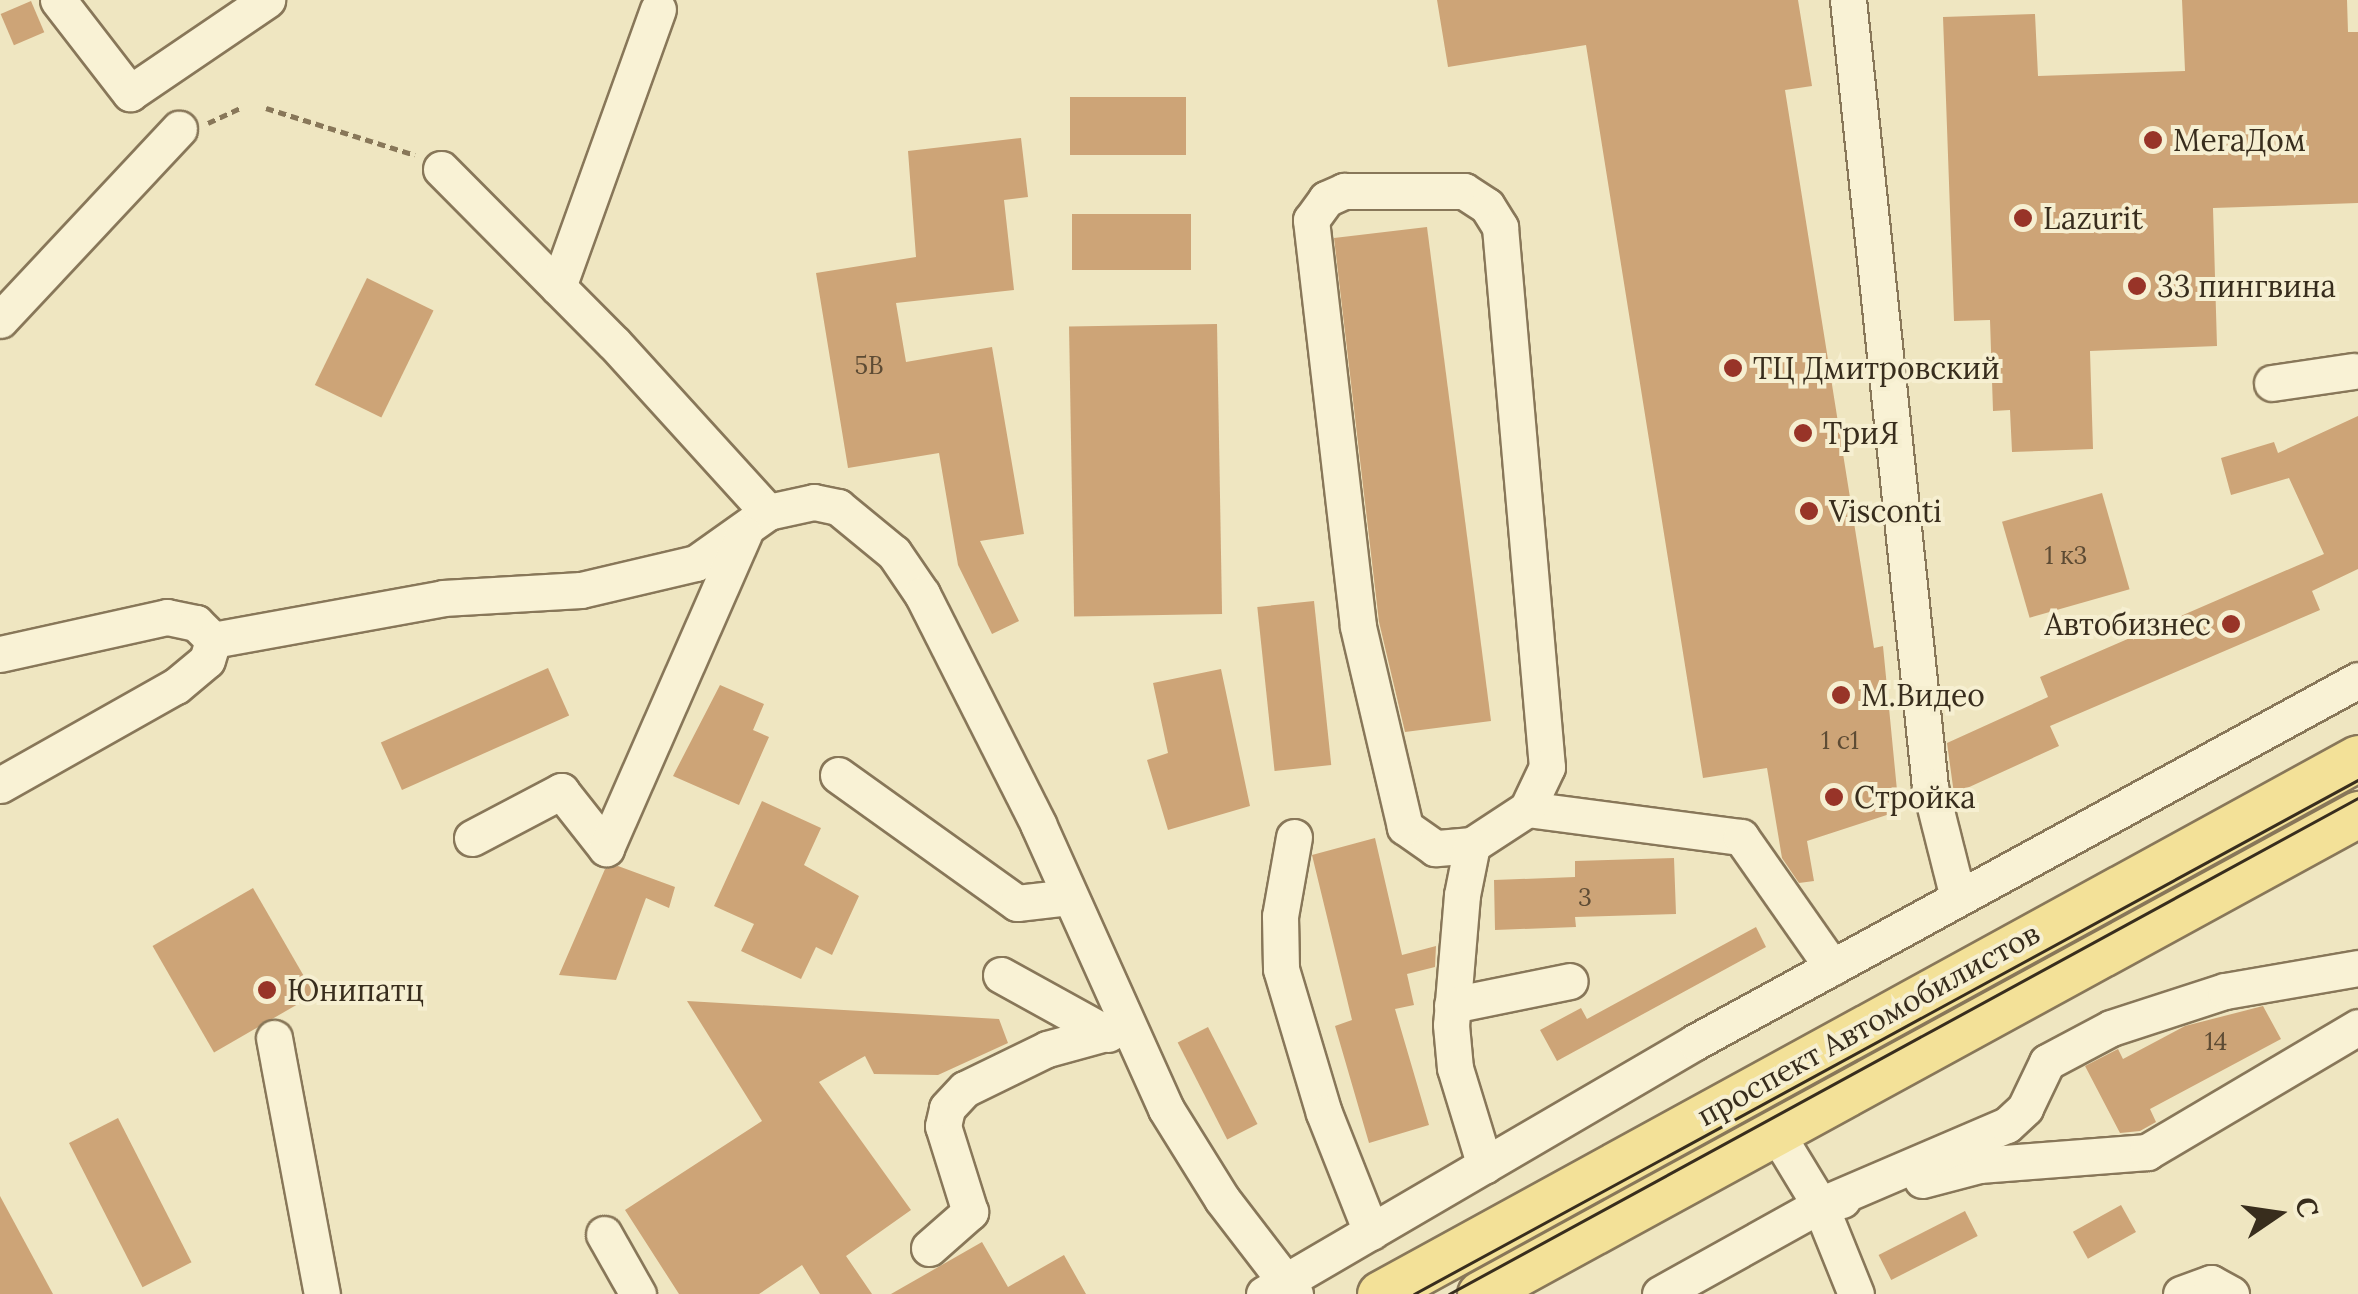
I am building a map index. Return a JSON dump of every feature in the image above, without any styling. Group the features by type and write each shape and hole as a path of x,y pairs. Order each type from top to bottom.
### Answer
{"main road":[{"name":"проспект Автомобилистов","path":"1380,1294 2358,758"},
{"name":"проспект Автомобилистов","path":"1480,1294 2358,814"}],"street":[{"path":"58,0 130,94 267,0"},
{"path":"1848,0 1930,787 1958,898"},
{"path":"558,287 658,10"},
{"path":"0,320 179,129"},
{"path":"441,169 558,287 757,520"},
{"path":"1344,191 1464,191 1487,206 1500,227 1548,767 1528,808 1472,845 1434,848 1419,844 1405,827 1358,626 1311,220 1326,200 1344,191"},
{"path":"2272,383 2352,360"},
{"path":"214,640 442,598 581,590 696,563 757,520 814,502 838,507 894,553 930,612 1069,897 1118,1030 1282,1290 1484,1166 1832,968 2358,680"},
{"path":"472,838 560,791 606,848 757,520"},
{"path":"0,654 167,617 203,626 214,640"},
{"path":"0,785 176,686 207,660 214,640"},
{"path":"838,775 1016,903 1069,897"},
{"path":"1528,808 1741,837 1832,968"},
{"path":"1294,837 1280,916 1281,969 1324,1112 1372,1232"},
{"path":"1472,845 1452,1006 1454,1068 1484,1166"},
{"path":"1660,1294 1820,1205 2007,1125 2025,1108 2047,1062 2111,1028 2225,991 2358,968"},
{"path":"1001,975 1118,1030"},
{"path":"1452,1006 1570,981"},
{"path":"1820,1205 1979,1166 2148,1152 2358,1027"},
{"path":"929,1248 970,1212 943,1126 946,1108 994,1073 1047,1048 1118,1030"},
{"path":"274,1038 322,1294"},
{"path":"1775,1131 1820,1205 1856,1294"},
{"path":"604,1234 638,1294"},
{"path":"2181,1294 2211,1284 2232,1294"}],"path":[{"path":"266,108 408,152 441,169"}],"building":[{"name":"ТЦ Дмитровский","path":"1437,0 1798,0 1812,86 1785,90 1874,648 1883,646 1899,811 1807,841 1814,881 1799,883 1782,858 1767,768 1703,778 1586,45 1448,67"},
{"name":"МегаДом","path":"2182,0 2347,0 2348,32 2358,32 2358,203 2213,208 2217,346 2090,351 2093,449 2012,452 2010,410 1993,411 1990,320 1954,321 1943,17 2035,14 2038,76 2185,71"},
{"path":"31,1 44,32 14,45 1,14"},
{"path":"1070,97 1186,97 1186,155 1070,155"},
{"path":"1021,138 1028,197 1004,200 1014,290 896,303 906,362 992,347 1024,534 980,541 1019,621 992,634 958,565 939,453 848,468 816,273 916,257 908,151"},
{"path":"1072,214 1191,214 1191,270 1072,270"},
{"path":"1427,227 1491,721 1405,732 1379,622 1334,238"},
{"path":"367,278 434,310 381,417 315,385"},
{"path":"1217,324 1222,614 1074,617 1069,327"},
{"path":"2358,416 2358,569 2312,591 2320,610 2050,726 2059,746 1954,794 1947,743 2048,697 2040,677 2324,554 2289,478 2231,495 2221,458 2274,442 2278,453"},
{"path":"2102,493 2130,589 2030,618 2002,522"},
{"path":"1314,601 1331,765 1275,771 1257,607"},
{"path":"548,668 569,716 402,790 381,742"},
{"path":"1221,669 1250,806 1168,830 1147,760 1168,753 1153,683"},
{"path":"720,685 764,704 753,730 769,737 739,805 673,776"},
{"path":"762,801 821,828 804,865 859,896 832,955 816,947 801,979 741,951 754,924 714,906"},
{"path":"1375,838 1402,955 1436,946 1435,967 1407,974 1414,1005 1395,1009 1429,1125 1369,1143 1335,1026 1352,1020 1312,855"},
{"path":"1674,858 1676,914 1575,917 1576,927 1495,930 1494,880 1575,877 1575,861"},
{"path":"618,866 675,887 669,908 646,898 616,980 559,975 605,869"},
{"path":"253,888 314,995 214,1053 153,946"},
{"path":"1756,927 1766,947 1557,1061 1540,1030 1581,1008 1587,1019"},
{"path":"687,1001 999,1019 1008,1043 938,1075 874,1074 865,1056 819,1082 911,1210 846,1256 872,1294 820,1294 802,1265 759,1294 679,1294 625,1210 762,1121"},
{"path":"2263,1006 2281,1039 2150,1109 2156,1122 2140,1131 2120,1133 2085,1066 2118,1049 2123,1059 2185,1026"},
{"path":"1208,1027 1257,1124 1227,1140 1178,1042"},
{"path":"118,1118 192,1262 143,1287 69,1143"},
{"path":"0,1196 53,1294 0,1294"},
{"path":"2121,1205 2136,1232 2088,1259 2073,1232"},
{"path":"1965,1211 1978,1236 1891,1280 1879,1255"},
{"path":"982,1242 1008,1287 1064,1255 1086,1294 891,1294"}],"tram line":[{"path":"1414,1294 2358,780"},
{"path":"1449,1294 2358,798"}],"place":[{"name":"МегаДом","path":"2153,140"},
{"name":"Lazurit","path":"2023,218"},
{"name":"33 пингвина","path":"2137,286"},
{"name":"ТЦ Дмитровский","path":"1733,368"},
{"name":"ТриЯ","path":"1803,433"},
{"name":"Visconti","path":"1809,511"},
{"name":"Автобизнес","path":"2231,624"},
{"name":"М.Видео","path":"1841,695"},
{"name":"Стройка","path":"1834,797"},
{"name":"Юнипатц","path":"267,990"}]}
